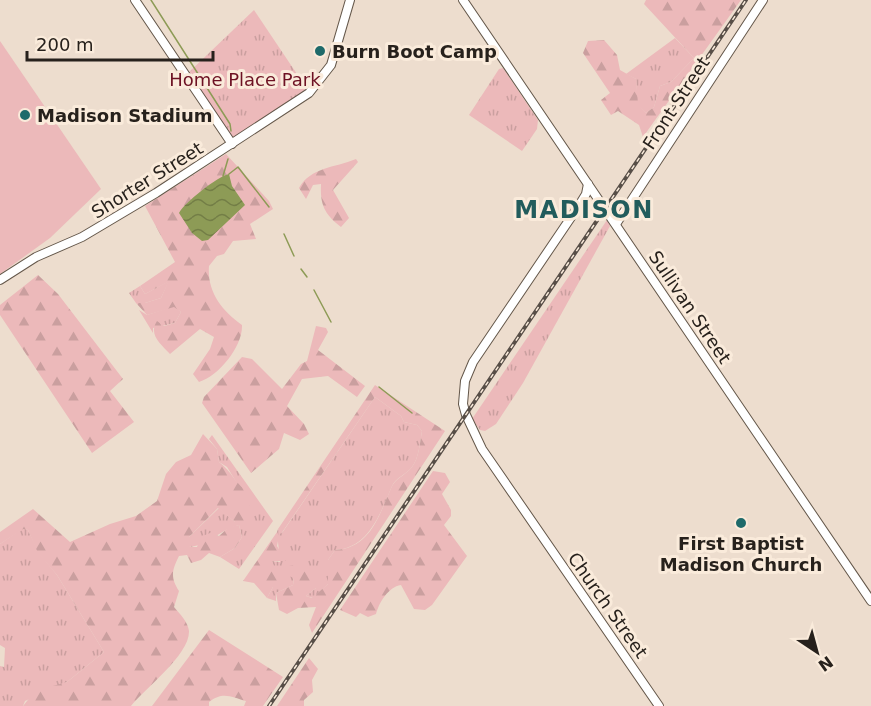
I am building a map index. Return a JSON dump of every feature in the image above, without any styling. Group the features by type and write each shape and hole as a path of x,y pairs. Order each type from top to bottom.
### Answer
{"street":[{"path":"135,0 232,144"},
{"name":"Shorter Street","path":"0,280 36,257 105,224 309,93 324,76 338,49 350,0"},
{"name":"Sullivan Street","path":"463,0 871,601"},
{"name":"Front Street","path":"616,224 763,0"},
{"name":"Church Street","path":"588,184 586,194 578,207 469,370 463,404 465,415 482,449 659,706"},
{"path":"578,207 588,201 601,202"}],"green space":[{"path":"646,0 741,0 643,137 639,125 618,111 611,115 601,100 610,93 583,53 588,41 604,40 617,55 620,70 636,79 638,104 646,113 654,107 660,86 671,82 694,58 644,4"},
{"name":"Home Place Park","path":"254,10 307,89 229,141 185,76"},
{"path":"675,38 694,58 671,82 660,86 654,107 646,113 637,104 636,79 626,74"},
{"name":"Madison Stadium","path":"0,41 101,189 50,238 0,274"},
{"path":"503,68 538,120 537,129 522,151 469,115 499,69"},
{"path":"226,154 269,201 273,209 250,224 256,239 233,241 224,254 217,256 209,266 213,292 228,313 242,325 239,342 222,367 207,379 199,382 193,374 210,349 214,337 200,329 170,354 157,339 155,326 157,321 164,326 175,323 181,312 174,307 147,315 136,303 161,298 168,282 145,294 140,286 175,262 145,206"},
{"path":"356,159 358,162 333,190 349,218 341,227 324,208 321,184 313,185 306,199 299,188 304,181 317,172"},
{"path":"607,220 610,226 523,383 496,424 485,431 480,430 472,419"},
{"path":"38,275 58,294 123,379 110,391 134,422 92,453 0,315 0,305"},
{"path":"169,281 161,298 145,303 136,303 129,293 140,286 145,294"},
{"path":"174,306 181,312 175,323 153,328 153,333 139,310 147,315"},
{"path":"316,326 326,328 328,332 318,350 365,386 357,397 328,376 302,379 287,406 304,424 309,434 300,440 284,433 279,449 251,473 202,403 204,397 242,357 252,359 282,389 301,364 307,361"},
{"path":"375,385 445,431 312,633 309,625 316,607 298,608 287,614 279,610 276,593 293,585 294,578 289,576 289,566 296,565 298,570 309,570 316,578 316,588 306,596 312,598 328,584 328,560 335,550 347,548 365,537 378,518 392,486 410,469 419,450 422,431 417,425 404,422 401,416 375,397 281,534 278,529"},
{"path":"375,397 401,416 404,422 417,425 422,431 414,463 394,483 378,518 365,536 347,548 335,550 328,560 328,584 313,598 306,596 316,588 294,578 293,585 276,593 276,601 267,598 273,587 272,561 280,562 278,529 282,533"},
{"path":"203,434 217,449 219,462 249,492 251,522 235,522 218,508 189,537 189,547 197,547 200,537 210,533 219,536 229,527 239,525 242,537 235,548 220,557 209,553 201,560 191,563 187,555 179,556 173,574 179,591 174,607 185,621 189,631 187,640 175,661 131,706 23,706 35,691 67,682 104,652 57,575 38,553 28,530 23,529 0,544 0,532 33,509 70,542 110,524 136,516 157,501 166,474 176,462 191,455"},
{"path":"212,435 273,521 239,569 220,557 235,548 242,537 239,525 203,543 189,547 189,537 219,508 235,522 240,488 227,467 219,462 217,449 209,439"},
{"path":"433,471 445,473 450,482 442,494 451,510 451,516 444,525 467,556 432,605 425,610 414,609 401,585 388,592 376,614 368,617 360,613 356,617 340,610"},
{"path":"23,528 28,530 39,553 57,575 104,652 67,682 25,701 23,706 0,706 0,666 4,667 5,648 0,645 0,544"},
{"path":"277,532 279,536 277,546 286,561 272,561 281,584 273,587 267,598 254,583 243,581"},
{"path":"209,630 283,677 263,706 244,706 246,701 223,696 209,702 209,706 152,706"},
{"path":"309,658 318,669 312,680 313,692 304,700 304,706 277,706"}],"water":[{"path":"229,174 232,186 245,205 208,240 202,241 192,233 179,213 202,190"}],"waterway":[{"path":"151,0 230,124 231,131"},
{"path":"223,176 228,159"},
{"path":"229,174 238,167 269,207"},
{"path":"284,234 294,256"},
{"path":"301,269 307,277"},
{"path":"314,290 331,322"},
{"path":"379,387 412,413"}],"railway":[{"path":"269,706 746,0"}],"place":[{"name":"Burn Boot Camp","path":"320,51"},
{"name":"Madison Stadium","path":"25,115"},
{"name":"First Baptist Madison Church","path":"741,523"}],"district":[{"name":"MADISON","path":"584,210"}]}
